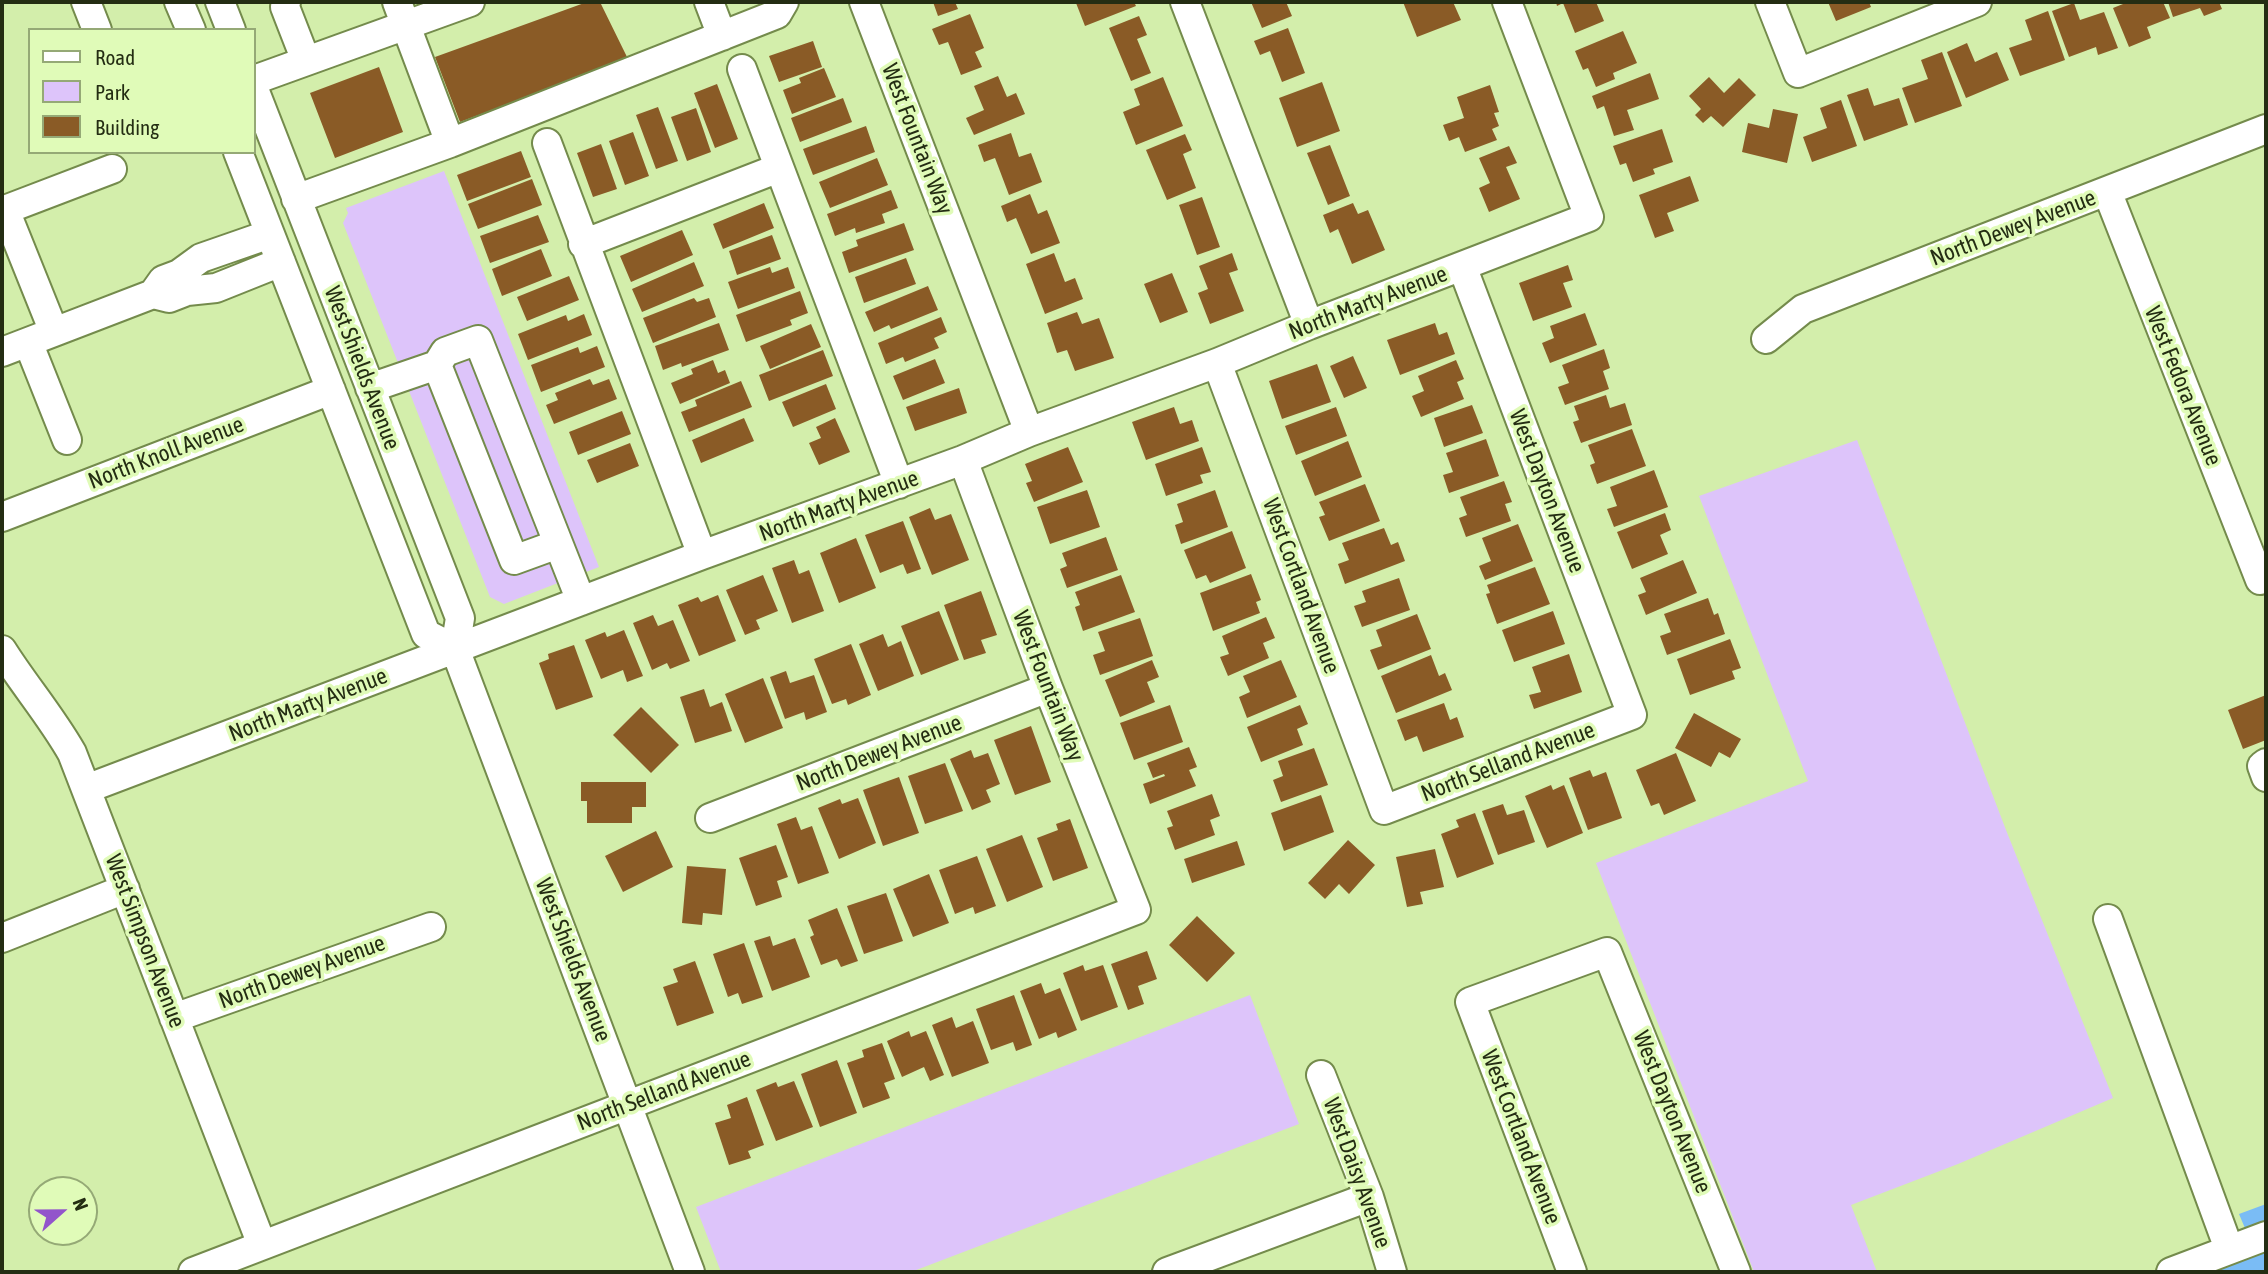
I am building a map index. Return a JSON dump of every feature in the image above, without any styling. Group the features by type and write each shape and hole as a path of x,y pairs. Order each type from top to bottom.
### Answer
{"street":[{"path":"86,2 96,28"},
{"path":"179,2 190,28"},
{"path":"220,2 230,28"},
{"path":"286,2 285,6 306,61"},
{"path":"256,79 306,61 401,13 470,2"},
{"path":"709,2 722,36"},
{"path":"256,148 270,182 296,199 450,143 777,14 783,2"},
{"name":"West Fountain Way","path":"864,2 1029,432"},
{"path":"1185,2 1309,325"},
{"name":"North Marty Avenue","path":"86,789 702,555 963,460 1029,432 1217,363 1589,217 1507,2"},
{"path":"1770,2 1798,73 1977,2"},
{"path":"401,13 450,143"},
{"path":"741,69 899,484"},
{"name":"West Shields Avenue","path":"256,94 460,618 455,649 690,1272"},
{"name":"North Dewey Avenue","path":"1766,339 1803,309 2266,129"},
{"path":"547,143 702,555"},
{"name":"West Shields Avenue","path":"239,154 426,634 455,649"},
{"path":"583,244 779,168"},
{"path":"54,332 4,210 112,169"},
{"name":"West Fedora Avenue","path":"2106,191 2263,579"},
{"path":"2,352 153,294 163,281 179,274 201,258 270,234"},
{"path":"153,294 169,298 187,291 216,288 281,262"},
{"name":"West Dayton Avenue","path":"1462,266 1632,715"},
{"path":"558,544 514,560 438,365 444,352 478,341 581,601"},
{"path":"28,342 67,440"},
{"name":"West Cortland Avenue","path":"1217,363 1384,810"},
{"path":"370,388 438,365"},
{"name":"North Knoll Avenue","path":"2,516 331,390"},
{"name":"West Fountain Way","path":"963,460 1048,688 1136,910"},
{"name":"West Simpson Avenue","path":"2,650 72,753 262,1245"},
{"name":"North Dewey Avenue","path":"710,818 1048,688"},
{"name":"North Selland Avenue","path":"1384,810 1632,715"},
{"path":"2266,763 2262,766 2266,777"},
{"path":"2,938 125,889"},
{"name":"North Selland Avenue","path":"193,1272 1136,910"},
{"path":"2108,919 2229,1249"},
{"name":"North Dewey Avenue","path":"174,1018 430,927"},
{"name":"West Dayton Avenue","path":"1470,1002 1607,952 1736,1272"},
{"name":"West Cortland Avenue","path":"1470,1002 1572,1272"},
{"name":"West Daisy Avenue","path":"1321,1075 1369,1197 1392,1272"},
{"path":"1167,1272 1369,1197"},
{"path":"2171,1272 2266,1236"}],"green space":[{"path":"444,171 599,567 504,604 490,597 343,223 348,213 346,208"},
{"path":"1857,440 2006,830 2113,1098 1958,1164 1851,1205 1877,1272 1754,1272 1596,863 1808,781 1699,496"},
{"path":"1250,995 1299,1124 911,1272 721,1272 696,1207"}],"water":[{"path":"2266,1204 2266,1225 2247,1233 2239,1214"},
{"path":"2266,1244 2266,1269 2260,1272 2194,1272"}],"building":[{"path":"587,2 600,2 628,59 460,122 435,57"},
{"path":"933,2 955,2 958,9 938,16"},
{"path":"1134,2 1136,6 1085,26 1076,3"},
{"path":"1251,2 1286,2 1292,16 1262,28"},
{"path":"1403,2 1453,2 1461,20 1417,37"},
{"path":"1556,2 1596,2 1604,21 1575,33 1563,3 1557,6"},
{"path":"1828,2 1869,2 1871,7 1836,21"},
{"path":"2128,2 2163,2 2170,18 2147,27 2151,38 2129,47 2113,8"},
{"path":"2168,2 2219,2 2222,9 2204,16 2200,8 2173,17"},
{"path":"2074,3 2080,20 2104,12 2118,48 2098,55 2096,47 2069,57 2052,11"},
{"path":"2048,11 2065,60 2020,76 2009,48 2032,40 2025,20"},
{"path":"970,14 984,48 975,52 982,67 961,75 948,42 939,45 932,29"},
{"path":"1139,16 1147,35 1137,39 1151,73 1131,81 1109,28"},
{"path":"1288,28 1305,73 1282,82 1270,51 1260,55 1254,41"},
{"path":"1623,31 1637,63 1613,73 1615,79 1596,87 1588,68 1583,70 1575,51"},
{"path":"813,41 822,67 779,82 769,56"},
{"path":"1967,43 1975,62 1997,52 2009,80 1966,98 1947,52"},
{"path":"1942,52 1962,106 1915,123 1902,88 1928,79 1921,60"},
{"path":"379,67 403,132 335,158 310,93"},
{"path":"824,68 836,97 792,114 783,90 801,83 799,78"},
{"path":"1650,73 1659,99 1627,110 1634,130 1614,136 1604,106 1597,109 1592,96"},
{"path":"998,76 1007,97 1016,93 1025,114 974,135 966,118 984,110 974,86"},
{"path":"1163,77 1183,126 1136,145 1123,112 1140,105 1134,89"},
{"path":"1709,77 1724,93 1739,78 1756,95 1723,127 1711,116 1703,123 1695,115 1701,109 1689,96"},
{"path":"1322,82 1340,131 1297,147 1279,98"},
{"path":"717,84 738,139 715,148 694,93"},
{"path":"1490,85 1499,112 1494,113 1499,126 1492,129 1497,140 1465,152 1459,137 1449,141 1443,125 1464,118 1457,97"},
{"path":"1868,88 1874,106 1899,98 1908,125 1864,141 1847,95"},
{"path":"843,98 852,122 800,142 791,118"},
{"path":"1841,100 1857,146 1812,162 1803,137 1827,128 1820,108"},
{"path":"658,107 678,161 656,169 636,115"},
{"path":"696,108 711,152 687,161 671,117"},
{"path":"1773,109 1798,114 1787,163 1742,152 1748,123 1769,128"},
{"path":"866,126 875,152 813,175 803,149"},
{"path":"1662,129 1673,162 1653,169 1655,174 1633,182 1626,163 1620,165 1613,146"},
{"path":"633,132 649,176 625,185 609,141"},
{"path":"1011,133 1019,157 1031,153 1042,182 1009,195 995,158 984,162 978,145"},
{"path":"1185,134 1192,150 1183,154 1196,188 1167,200 1146,150"},
{"path":"601,144 617,189 593,197 577,153"},
{"path":"1330,145 1350,196 1328,205 1307,153"},
{"path":"1509,146 1517,163 1506,167 1520,199 1489,212 1479,188 1490,183 1479,158"},
{"path":"521,151 531,177 467,201 457,175"},
{"path":"877,158 888,185 830,208 819,182"},
{"path":"1690,176 1699,201 1667,213 1674,231 1655,238 1639,195"},
{"path":"532,179 542,205 478,229 468,204"},
{"path":"891,190 898,208 882,214 885,223 856,233 855,228 835,236 827,214"},
{"path":"1030,194 1038,214 1047,210 1060,243 1031,254 1016,218 1007,222 1001,206"},
{"path":"1202,197 1220,247 1197,255 1179,205"},
{"path":"764,203 774,228 723,249 713,224"},
{"path":"1353,203 1358,214 1368,210 1385,250 1352,264 1338,229 1330,233 1323,215"},
{"path":"538,215 549,242 490,263 480,236"},
{"path":"904,223 914,250 849,273 842,252 858,246 856,240"},
{"path":"682,230 693,255 631,282 620,256"},
{"path":"772,235 781,259 737,275 729,251"},
{"path":"541,249 552,276 502,296 492,269"},
{"path":"1054,253 1065,282 1075,278 1083,299 1045,314 1026,264"},
{"path":"1232,253 1238,270 1229,273 1244,311 1210,324 1198,293 1208,289 1199,266"},
{"path":"906,258 916,284 864,303 855,277"},
{"path":"694,262 704,286 642,312 632,289"},
{"path":"1568,265 1573,280 1563,283 1572,307 1533,321 1519,283"},
{"path":"770,267 772,273 788,267 795,288 738,309 728,282"},
{"path":"1172,273 1188,312 1160,323 1144,284"},
{"path":"569,276 579,300 527,321 517,297"},
{"path":"928,286 938,310 891,329 889,325 874,332 865,312"},
{"path":"800,291 808,313 790,320 792,325 746,342 736,315"},
{"path":"694,298 697,302 709,298 716,317 653,343 643,318"},
{"path":"1077,312 1082,324 1099,318 1114,358 1075,371 1067,350 1057,353 1047,323"},
{"path":"1585,313 1597,345 1550,363 1542,343 1554,338 1550,326"},
{"path":"584,314 592,335 528,360 518,334 566,315 568,321"},
{"path":"941,317 947,332 934,338 939,348 905,362 903,357 886,364 878,343"},
{"path":"719,323 729,350 682,367 681,363 663,370 655,346"},
{"path":"1435,323 1439,335 1447,332 1455,354 1400,375 1387,340"},
{"path":"811,324 821,347 770,369 760,346"},
{"path":"597,346 605,367 541,392 531,365 578,347 580,353"},
{"path":"1604,349 1610,368 1603,371 1609,389 1565,405 1558,387 1569,383 1562,365"},
{"path":"823,350 833,376 769,401 759,375"},
{"path":"1353,356 1367,388 1344,398 1330,366"},
{"path":"935,359 945,383 903,400 893,376"},
{"path":"713,360 718,373 725,370 730,383 680,404 671,383 693,374 691,369"},
{"path":"1456,360 1464,379 1457,382 1464,399 1421,417 1412,396 1424,391 1418,376"},
{"path":"1317,364 1331,402 1282,419 1269,381"},
{"path":"590,379 593,385 609,379 617,399 554,424 546,405 558,400 555,393"},
{"path":"741,381 752,407 689,432 681,412 697,406 695,400"},
{"path":"826,384 836,409 793,427 782,402"},
{"path":"959,388 967,413 915,431 906,407"},
{"path":"1606,395 1610,408 1625,403 1632,425 1581,443 1573,422 1579,420 1574,406"},
{"path":"1472,405 1483,433 1444,447 1434,418"},
{"path":"1174,407 1180,424 1192,420 1199,441 1146,460 1132,422"},
{"path":"1336,407 1347,436 1296,455 1285,426"},
{"path":"622,411 631,434 578,455 569,432"},
{"path":"744,418 754,441 701,463 692,440"},
{"path":"835,418 850,452 819,465 809,443 821,438 816,427"},
{"path":"1632,429 1646,466 1597,484 1590,465 1595,463 1588,445"},
{"path":"1486,439 1499,476 1449,493 1443,475 1453,472 1446,453"},
{"path":"1348,441 1362,477 1315,496 1301,461"},
{"path":"630,443 639,466 597,483 587,460"},
{"path":"1068,447 1083,482 1034,502 1026,483 1032,481 1025,464"},
{"path":"1202,447 1211,472 1200,475 1203,483 1166,496 1155,464"},
{"path":"1654,470 1668,507 1614,527 1607,509 1617,506 1610,487"},
{"path":"1504,481 1512,502 1505,504 1511,521 1466,537 1459,518 1467,515 1460,497"},
{"path":"1365,484 1380,521 1329,541 1319,517 1325,515 1319,502"},
{"path":"1087,490 1100,527 1050,544 1037,507"},
{"path":"1215,490 1228,527 1181,544 1175,525 1183,522 1177,504"},
{"path":"930,508 935,520 951,514 969,560 932,575 909,517"},
{"path":"1665,513 1671,530 1660,535 1668,554 1632,569 1617,532"},
{"path":"903,521 921,569 907,574 903,564 880,573 865,535"},
{"path":"1518,524 1533,561 1485,580 1479,566 1491,561 1482,538"},
{"path":"1384,528 1391,545 1398,542 1405,561 1345,584 1338,564 1349,560 1342,543"},
{"path":"1232,531 1246,568 1210,583 1206,575 1196,579 1184,550"},
{"path":"1106,537 1118,570 1067,588 1060,569 1067,566 1062,553"},
{"path":"856,538 876,588 839,603 820,553"},
{"path":"794,560 799,574 809,570 824,611 792,623 772,568"},
{"path":"1683,560 1697,593 1646,615 1638,595 1646,592 1640,578"},
{"path":"1535,567 1550,604 1497,624 1486,594 1490,593 1487,585"},
{"path":"1251,574 1261,600 1256,602 1260,613 1213,631 1200,593"},
{"path":"763,575 778,611 756,620 760,629 745,635 726,590"},
{"path":"1121,575 1135,612 1083,631 1075,607 1080,605 1075,592"},
{"path":"1399,578 1410,610 1362,627 1354,606 1366,602 1362,591"},
{"path":"981,591 997,635 981,640 986,653 964,660 944,605"},
{"path":"718,595 736,641 699,656 678,605 698,597 701,602"},
{"path":"1708,598 1714,615 1718,613 1725,634 1667,655 1660,636 1671,632 1664,614"},
{"path":"939,611 959,660 921,675 901,626"},
{"path":"1553,611 1565,644 1514,662 1502,630"},
{"path":"1417,614 1431,649 1378,670 1370,650 1382,646 1376,630"},
{"path":"653,615 658,626 673,620 690,661 670,669 667,663 652,670 633,623"},
{"path":"1266,617 1275,638 1263,643 1269,658 1228,676 1220,657 1229,654 1222,636"},
{"path":"1140,618 1153,656 1100,675 1093,655 1105,651 1098,632"},
{"path":"624,630 643,676 627,682 623,670 601,679 585,640 605,632 607,637"},
{"path":"883,634 888,647 901,641 914,676 878,691 859,644"},
{"path":"1730,639 1741,668 1732,671 1735,679 1690,695 1677,659"},
{"path":"851,644 871,695 848,705 846,699 832,704 814,659"},
{"path":"574,645 593,697 556,710 539,663 549,659 548,654"},
{"path":"1569,654 1582,692 1534,709 1529,695 1541,692 1532,667"},
{"path":"1431,655 1439,676 1445,673 1452,690 1396,713 1381,676"},
{"path":"1152,660 1159,677 1147,682 1155,702 1120,717 1105,680"},
{"path":"1281,660 1297,697 1247,718 1239,697 1250,692 1243,676"},
{"path":"786,671 790,683 814,675 827,712 806,720 804,712 785,719 770,677"},
{"path":"763,678 783,728 745,743 725,694"},
{"path":"704,689 710,707 722,702 732,731 695,743 680,697"},
{"path":"2266,695 2266,740 2243,749 2228,710"},
{"path":"1444,703 1450,720 1457,717 1464,737 1423,752 1417,736 1405,741 1397,720"},
{"path":"1170,705 1183,742 1134,760 1120,723"},
{"path":"1300,705 1308,724 1297,729 1303,745 1261,762 1247,727"},
{"path":"641,707 679,745 651,773 613,735"},
{"path":"1694,713 1741,739 1730,758 1719,752 1711,767 1675,748"},
{"path":"1031,726 1051,782 1015,795 994,740"},
{"path":"1189,747 1197,767 1189,770 1196,786 1150,804 1143,784 1165,776 1164,774 1153,778 1147,763"},
{"path":"1314,748 1328,785 1281,802 1273,780 1283,776 1278,761"},
{"path":"971,750 974,758 988,753 1000,784 986,790 991,802 972,810 950,759"},
{"path":"1676,753 1696,801 1664,815 1659,803 1651,806 1636,770"},
{"path":"945,763 963,811 925,824 908,776"},
{"path":"1590,770 1593,777 1606,772 1622,818 1588,830 1569,778"},
{"path":"899,777 919,833 883,846 863,790"},
{"path":"581,782 646,782 646,807 632,807 632,823 587,823 587,801 581,801"},
{"path":"1551,785 1553,790 1564,785 1583,833 1547,848 1525,796"},
{"path":"1212,794 1220,816 1210,820 1215,835 1175,850 1167,828 1173,826 1167,811"},
{"path":"1321,795 1334,832 1284,851 1271,813"},
{"path":"858,798 876,843 839,859 818,808 840,799 842,804"},
{"path":"1503,804 1507,815 1524,810 1535,842 1498,855 1482,811"},
{"path":"1475,813 1494,864 1457,878 1441,834 1459,827 1456,820"},
{"path":"796,817 801,830 812,826 829,873 798,884 777,824"},
{"path":"1070,819 1088,868 1053,881 1037,838 1058,830 1056,824"},
{"path":"656,831 673,867 623,892 605,856"},
{"path":"1022,835 1043,887 1007,902 986,849"},
{"path":"1348,840 1375,865 1349,894 1339,884 1325,899 1308,883"},
{"path":"1237,841 1245,865 1192,883 1184,859"},
{"path":"776,845 788,877 777,881 782,897 756,906 739,858"},
{"path":"1435,849 1444,887 1420,892 1423,904 1407,907 1396,857"},
{"path":"977,856 996,906 975,914 973,907 955,914 939,870"},
{"path":"687,866 726,869 722,915 703,913 702,925 682,923"},
{"path":"929,874 949,923 913,937 893,889"},
{"path":"886,893 903,941 864,954 847,906"},
{"path":"837,908 858,961 841,967 837,959 821,965 810,937 814,935 808,920"},
{"path":"1197,916 1235,953 1207,982 1169,945"},
{"path":"770,936 773,946 795,938 810,977 772,991 754,941"},
{"path":"744,943 763,997 742,1004 738,993 728,997 713,954"},
{"path":"1147,951 1157,979 1138,986 1144,1004 1128,1010 1111,964"},
{"path":"695,961 714,1013 677,1026 663,987 678,982 673,969"},
{"path":"1083,965 1085,971 1103,965 1118,1007 1081,1021 1063,973"},
{"path":"1041,983 1045,994 1060,988 1077,1030 1058,1038 1056,1032 1039,1039 1020,991"},
{"path":"1014,995 1032,1045 1016,1051 1013,1042 991,1050 976,1009"},
{"path":"952,1017 956,1028 973,1021 989,1063 952,1077 932,1025"},
{"path":"909,1031 911,1037 926,1031 944,1075 930,1081 924,1067 902,1077 887,1041"},
{"path":"882,1043 895,1079 884,1083 890,1098 863,1108 847,1063 864,1057 862,1050"},
{"path":"837,1060 857,1113 820,1127 801,1074"},
{"path":"794,1081 813,1127 776,1141 756,1090 776,1082 778,1087"},
{"path":"747,1097 764,1145 748,1151 751,1158 729,1165 715,1123 731,1118 727,1105"}]}
